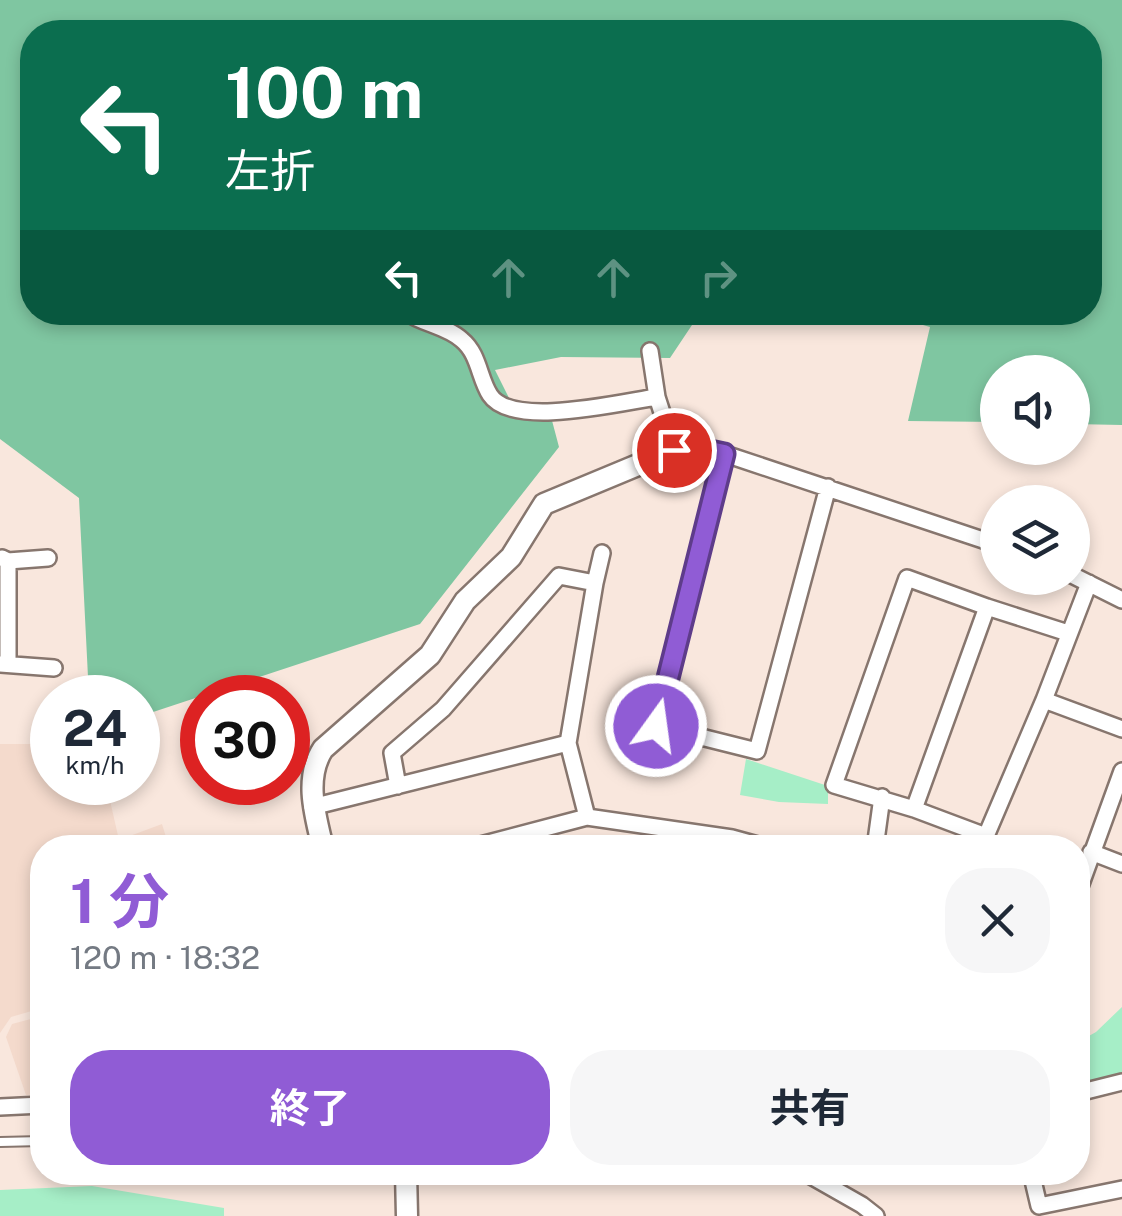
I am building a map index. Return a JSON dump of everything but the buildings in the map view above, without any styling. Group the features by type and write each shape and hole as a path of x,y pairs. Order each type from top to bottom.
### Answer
{"street":[{"path":"432,325 463,340 477,360 491,397 505,408 538,413 657,397"},
{"path":"650,351 657,397 674,450"},
{"path":"319,835 312,807 315,762 323,748 430,655 466,601 511,558 544,504 674,450 691,447 828,487 980,539"},
{"path":"724,454 656,726 757,751 828,487"},
{"path":"587,817 568,743 602,552"},
{"path":"48,558 4,559 4,664 54,668"},
{"path":"398,786 392,753 444,708 559,576 595,583"},
{"path":"971,835 882,797 834,784 907,578 1068,633"},
{"path":"1090,584 1122,600"},
{"path":"989,835 1084,595"},
{"path":"914,809 987,607"},
{"path":"1044,700 1122,729"},
{"path":"312,807 568,743"},
{"path":"1090,855 1122,772"},
{"path":"878,835 882,797"},
{"path":"518,835 587,817 687,835"},
{"path":"1091,852 1122,864"},
{"path":"1090,1090 1122,1082"},
{"path":"0,1106 30,1105"},
{"path":"406,1185 407,1216"},
{"path":"827,1185 876,1216"},
{"path":"1035,1185 1039,1206 1122,1189"}],"lane":[{"path":"0,1142 30,1141"}],"shaded area":[{"path":"0,744 30,744 30,805 111,805 118,835 30,835 30,1011 11,1017 0,1033"},
{"path":"162,824 165,835 132,835"},
{"path":"30,1019 30,1095 26,1095 6,1037 12,1024"}],"green space":[{"path":"0,0 1122,0 1122,425 1090,424 1090,355 980,355 980,422 908,421 930,327 923,325 1102,325 1102,20 20,20 20,325 692,325 670,358 561,357 495,370 509,398 550,413 559,447 420,624 265,675 180,675 180,703 160,710 160,675 88,675 79,498 0,439"},
{"path":"746,759 828,786 828,804 740,795"},
{"path":"1122,1007 1122,1075 1090,1082 1090,1035"},
{"path":"92,1186 224,1208 224,1216 0,1216 0,1190"}],"route":[{"path":"656,726 724,454 691,447 674,450"}]}
